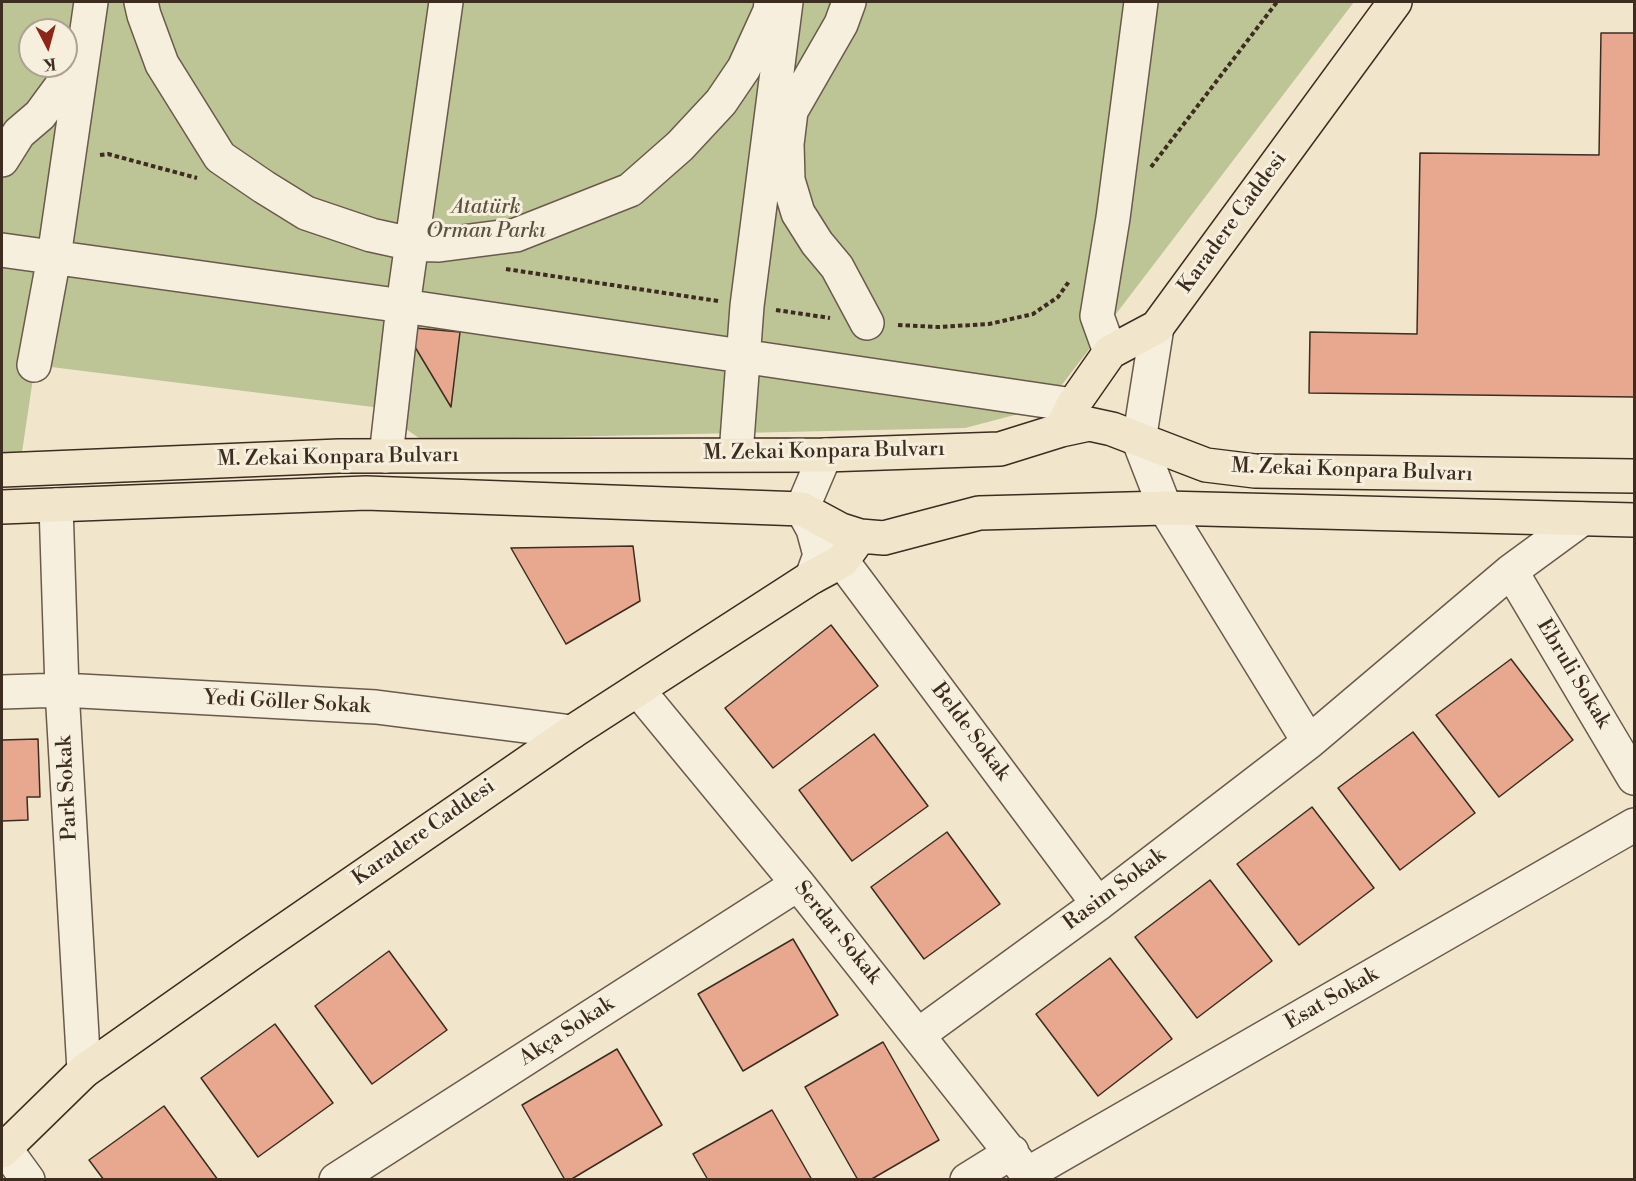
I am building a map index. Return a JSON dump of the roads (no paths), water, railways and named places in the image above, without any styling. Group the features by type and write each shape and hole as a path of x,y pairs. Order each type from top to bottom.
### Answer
{"main road":[{"name":"Karadere Caddesi","path":"1067,417 1110,352 1157,327 1395,2"},
{"name":"M. Zekai Konpara Bulvarı","path":"2,470 339,456 825,455 1000,449 1067,417 1112,429 1206,465 1255,471 1635,476"},
{"name":"M. Zekai Konpara Bulvarı","path":"2,507 366,493 802,509 841,530 851,548 979,513 1165,508 1635,520"},
{"name":"Karadere Caddesi","path":"3,1149 84,1071 572,732 812,577 851,548"}],"street":[{"path":"2,160 19,133 40,115 64,81 75,48 74,2"},
{"path":"34,365 54,257 91,2"},
{"path":"141,2 162,64 220,157 306,213 371,235 412,244 439,245 516,236 630,190 680,146 721,102 744,68 770,11 771,2"},
{"path":"386,456 403,306 446,2"},
{"path":"736,454 747,306 786,2"},
{"path":"849,2 842,24 791,111 787,144 788,180 798,213 817,243 837,267 867,322"},
{"path":"1110,352 1097,316 1113,218 1142,2"},
{"path":"2,250 744,356 1067,417"},
{"path":"1157,327 1139,441 1165,508 1309,742"},
{"path":"812,577 820,555 813,530 802,509 825,455"},
{"name":"Park Sokak","path":"56,505 62,690 84,1071"},
{"name":"Rasim Sokak","path":"918,1035 1098,904 1309,742 1511,571 1582,519"},
{"name":"Belde Sokak","path":"851,548 1098,904"},
{"name":"Ebruli Sokak","path":"1511,571 1635,778"},
{"name":"Yedi Göller Sokak","path":"2,692 62,690 375,707 572,732"},
{"name":"Serdar Sokak","path":"638,690 798,884 1024,1168"},
{"name":"Esat Sokak","path":"967,1179 1024,1168 1635,825"},
{"name":"Akça Sokak","path":"336,1179 798,884"},
{"path":"3,1149 28,1179"}],"park label":[{"name":"Atatürk Orman Parkı","path":"486,220"}]}
